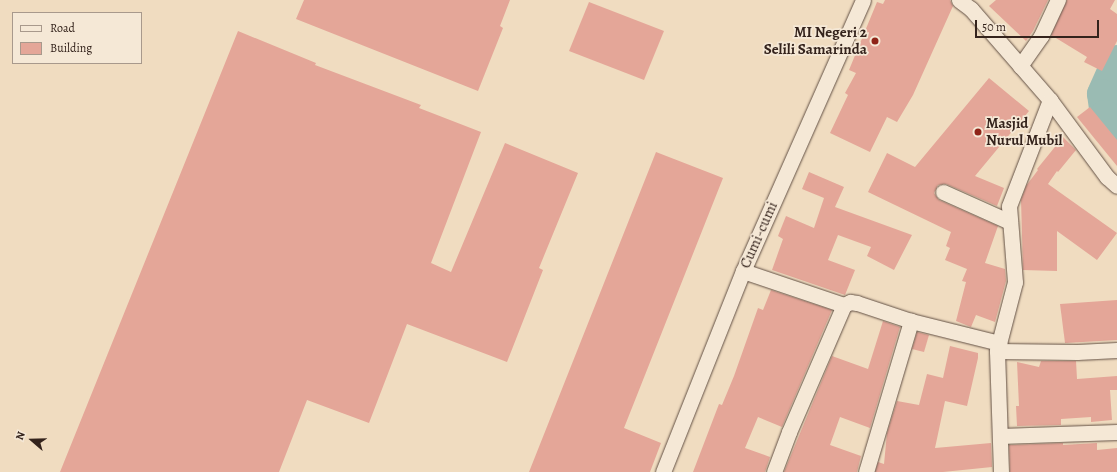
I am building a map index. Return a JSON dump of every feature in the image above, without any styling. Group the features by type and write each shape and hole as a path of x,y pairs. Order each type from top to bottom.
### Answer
{"street":[{"name":"Cumi-cumi","path":"663,472 743,271 863,0"},
{"path":"959,0 971,9 1050,100 1107,177 1117,186"},
{"path":"1020,66 1041,36 1058,0"},
{"path":"1001,472 998,347 1015,282 1009,206 1012,194 1050,100"},
{"path":"944,192 1010,222"},
{"path":"743,271 844,305"},
{"path":"774,472 789,432 844,305 850,302 998,347 1077,352 1117,350"},
{"path":"866,472 911,321"},
{"path":"1000,436 1117,432"}],"building":[{"path":"304,0 510,0 500,26 503,28 478,91 296,19"},
{"path":"885,0 950,0 953,6 913,95 897,122 887,117 870,152 830,133 848,95 845,93 856,73 849,70 877,2 883,4"},
{"path":"996,0 1048,0 1033,31 1026,41 989,6"},
{"path":"1067,0 1115,0 1110,9 1117,14 1117,41 1102,71 1084,62 1087,57 1051,35"},
{"path":"589,2 664,31 644,80 569,51"},
{"path":"238,31 316,63 315,65 421,105 419,108 481,132 431,263 451,272 505,143 578,173 539,268 543,270 507,362 407,324 369,423 307,400 279,472 60,472"},
{"path":"989,78 1029,111 975,176 1004,188 997,206 946,184 938,185 934,193 939,200 998,226 985,263 1005,269 1006,281 995,322 976,315 971,327 956,321 966,282 962,281 967,269 945,260 950,248 946,246 951,232 868,192 887,153 915,167"},
{"path":"1090,107 1117,140 1117,166 1077,117"},
{"path":"1063,137 1076,150 1058,172 1057,171 1048,184 1117,233 1097,260 1057,231 1057,271 1023,270 1021,200 1026,186 1038,170 1037,169"},
{"path":"656,152 723,178 624,428 661,443 650,472 529,472"},
{"path":"809,172 844,187 835,207 912,235 894,270 867,256 871,247 838,235 828,260 855,270 845,295 772,270 783,239 778,236 786,216 814,228 824,198 802,189"},
{"path":"771,290 832,310 782,427 758,417 745,448 770,457 765,472 693,472 719,404 722,405 734,376 758,308 763,310"},
{"path":"1117,300 1117,340 1065,343 1060,304"},
{"path":"883,321 900,327 870,428 840,417 830,445 861,456 857,472 784,472 832,356 868,369"},
{"path":"917,332 929,335 924,352 912,349"},
{"path":"950,346 978,353 978,358 967,406 945,401 935,448 991,443 992,467 943,472 875,472 878,462 884,464 887,433 897,401 919,405 927,374 943,378"},
{"path":"1041,361 1076,361 1077,379 1117,376 1117,390 1110,390 1112,420 1091,422 1091,417 1061,419 1061,425 1017,426 1016,406 1019,406 1017,362 1039,367"},
{"path":"1063,443 1063,445 1097,443 1097,450 1117,448 1117,472 1010,472 1009,445"}],"waterway":[{"path":"1117,60 1102,94 1105,115 1117,130"}],"place":[{"name":"MI Negeri 2 Selili Samarinda","path":"875,41"},
{"name":"Masjid Nurul Mubil","path":"978,132"}]}
